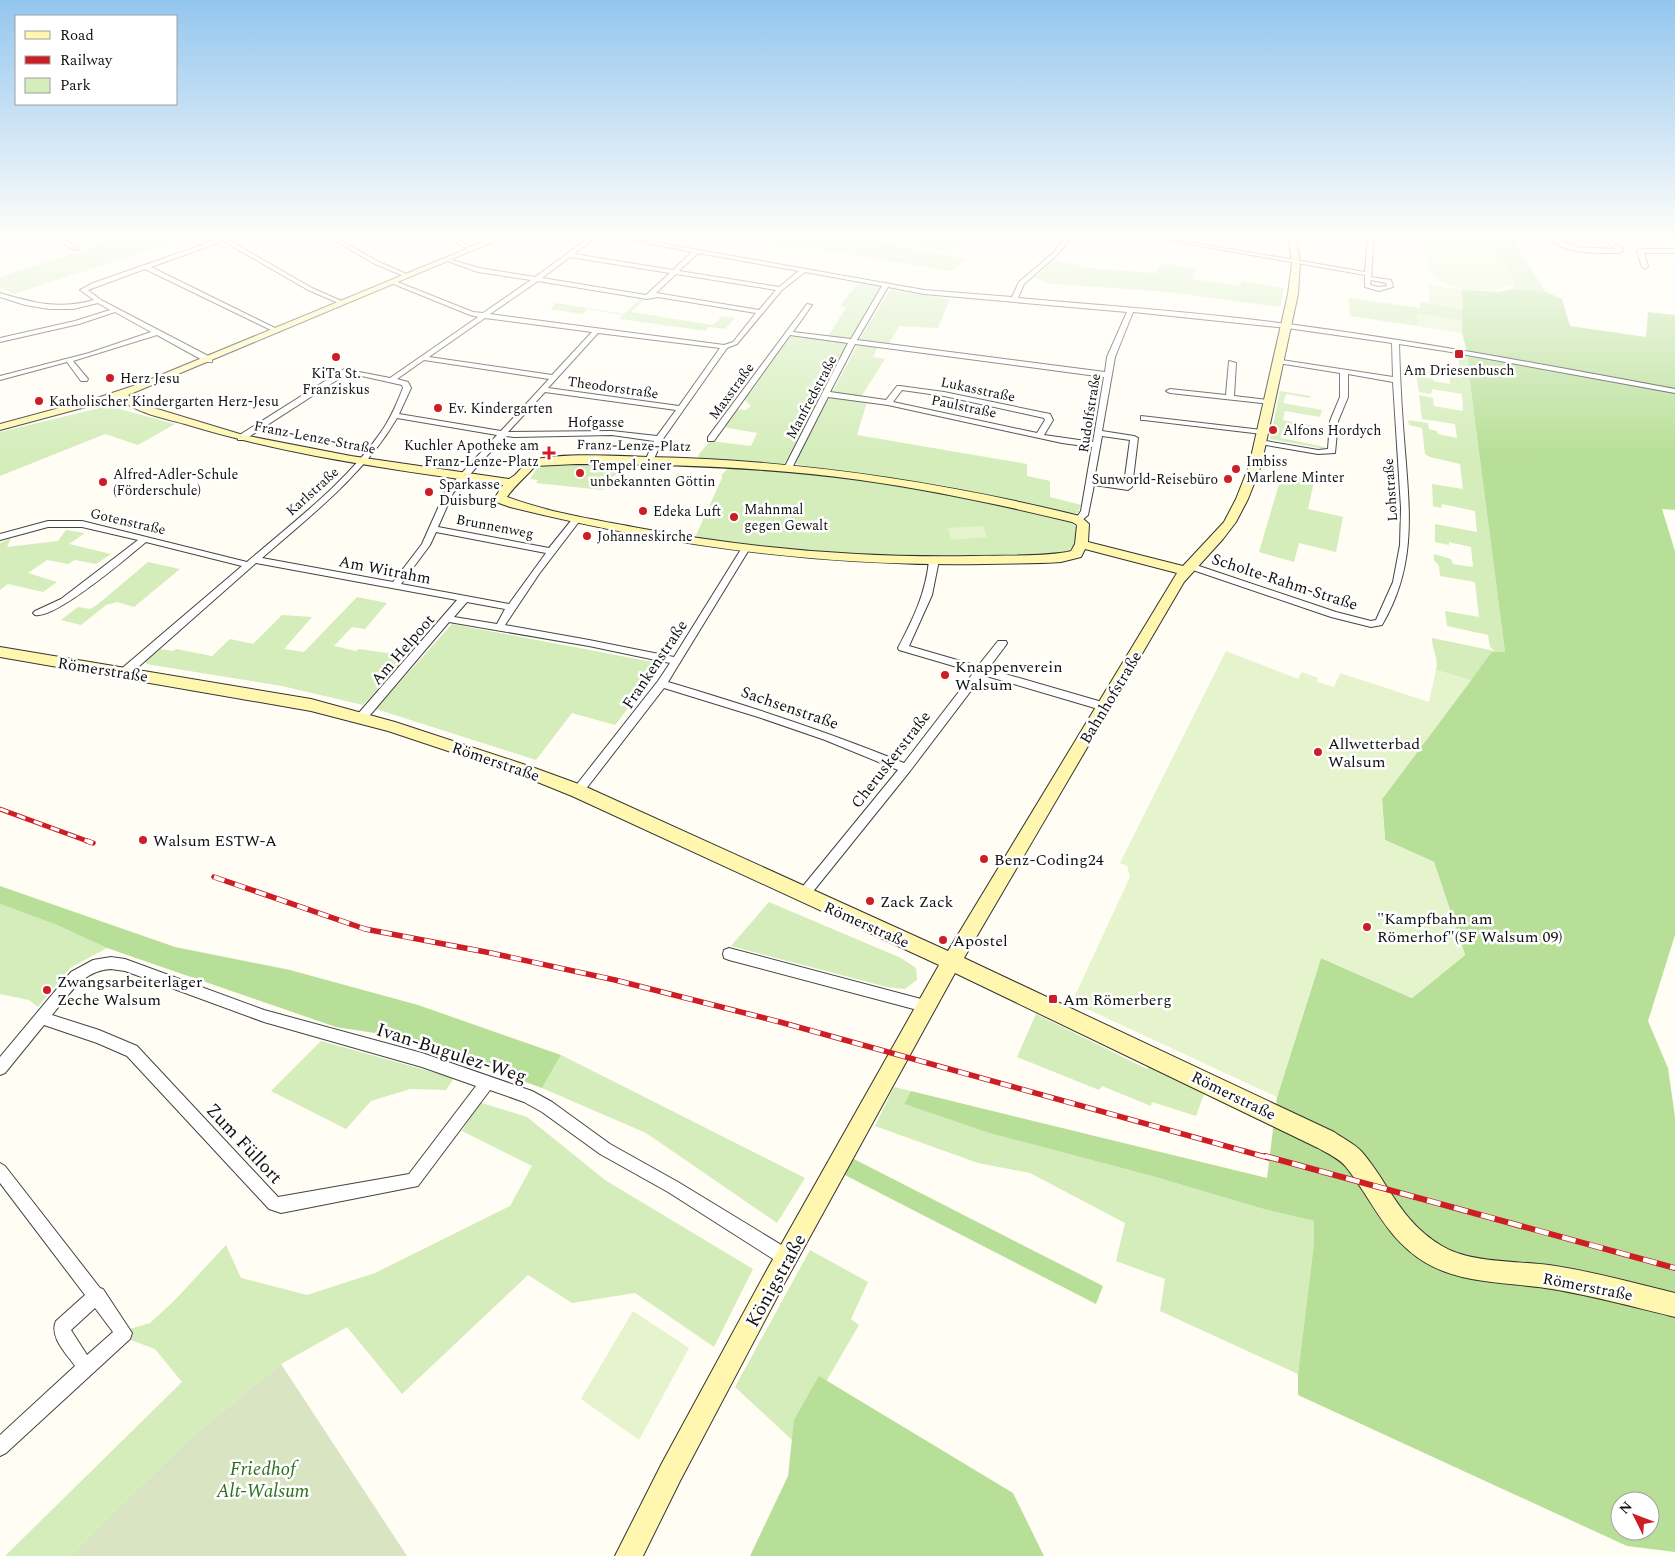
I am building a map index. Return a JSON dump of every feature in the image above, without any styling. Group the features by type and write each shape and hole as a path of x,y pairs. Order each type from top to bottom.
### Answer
{"street":[{"path":"0,340 77,323 116,310 210,360"},
{"path":"234,310 277,331"},
{"path":"0,426 121,394 210,360 327,310"},
{"path":"459,310 484,315 725,348"},
{"path":"241,438 348,371 391,380 492,310"},
{"path":"745,310 760,312"},
{"path":"649,461 659,439 725,348 735,343 762,310"},
{"name":"Maxstraße","path":"711,439 805,310"},
{"name":"Manfredstraße","path":"788,468 872,310"},
{"name":"Rudolfstraße","path":"1078,520 1084,515 1091,482 1111,357 1131,310"},
{"path":"1137,310 1287,326 1395,342 1549,367 1675,391"},
{"name":"Bahnhofstraße","path":"952,962 1188,569 1224,531 1248,489 1290,310"},
{"path":"394,586 420,555 449,492 597,330"},
{"path":"0,378 69,360 158,332"},
{"path":"787,333 1108,375"},
{"name":"Lohstraße","path":"1371,624 1379,624 1389,605 1402,568 1406,541 1406,508 1396,380 1395,342"},
{"path":"422,358 553,377"},
{"path":"69,360 84,379"},
{"path":"1278,361 1396,380"},
{"path":"1230,398 1232,363"},
{"path":"1144,418 1261,437 1318,452 1332,452 1334,420 1344,397 1344,372"},
{"name":"Karlstraße","path":"124,673 252,562 363,462 396,416 407,388 405,384 391,380"},
{"name":"Lukasstraße","path":"888,403 900,388 944,394 1047,416 1049,420 1040,436"},
{"name":"Theodorstraße","path":"542,389 681,409"},
{"path":"1170,391 1268,402"},
{"name":"Franz-Lenze-Straße","path":"121,394 130,402 150,410 241,438 363,462 511,483"},
{"name":"Paulstraße","path":"826,394 888,403 1040,436 1096,445"},
{"name":"Hofgasse","path":"396,416 502,433 544,435 631,434 659,439"},
{"path":"1091,482 1128,487 1134,438 1098,433"},
{"name":"Franz-Lenze-Platz","path":"511,483 534,462 649,461 788,468 916,485 982,497 1078,520"},
{"path":"511,483 502,495 501,500 577,519 618,528 746,548 827,555 934,560 1073,556 1081,544 1083,524 1078,520"},
{"path":"499,628 510,607 577,519"},
{"name":"Gotenstraße","path":"0,537 34,527 66,523 82,524 252,562"},
{"name":"Brunnenweg","path":"433,529 551,551"},
{"path":"38,613 53,608 65,600 145,539"},
{"path":"1081,544 1188,569"},
{"name":"Frankenstraße","path":"578,791 662,684 746,548"},
{"path":"934,560 929,596 903,648 1105,707"},
{"name":"Am Witrahm","path":"252,562 510,607"},
{"name":"Scholte-Rahm-Straße","path":"1188,569 1371,624"},
{"name":"Am Helpoot","path":"361,718 464,599"},
{"path":"448,618 589,643 676,661"},
{"name":"Cheruskerstraße","path":"802,895 906,768 1002,643"},
{"name":"Römerstraße","path":"0,652 280,699 361,718 484,756 578,791 952,962 1342,1149 1362,1168 1395,1221 1412,1238 1435,1255 1458,1264 1486,1270 1559,1278 1675,1305"},
{"name":"Sachsenstraße","path":"662,684 762,714 829,737 906,768"},
{"path":"729,954 925,1006"},
{"name":"Ivan-Bugulez-Weg","path":"43,1018 76,976 90,966 109,962 125,965 264,1016 422,1060 527,1096 547,1107 605,1149 673,1187 787,1258"},
{"name":"Königstraße","path":"629,1556 671,1472 787,1258 925,1006 952,962"},
{"path":"0,1068 43,1018"},
{"name":"Zum Füllort","path":"43,1018 100,1037 132,1051 274,1204 281,1205 413,1182 480,1094 487,1082"},
{"path":"0,1171 97,1295 124,1333 0,1447"},
{"path":"86,1368 62,1332 62,1327 97,1295"}],"green space":[{"path":"554,310 586,310 582,314"},
{"path":"591,310 624,314 629,310 634,310 631,312 713,325 722,316 735,318 725,329 708,327 706,331 620,319 623,315"},
{"path":"845,310 869,310 852,339 828,336"},
{"path":"878,310 946,310 938,328 899,326 889,344 859,340"},
{"path":"1350,310 1463,310 1462,321 1418,314 1417,326 1350,316"},
{"path":"1462,310 1565,310 1570,326 1646,337 1648,312 1675,315 1675,510 1662,509 1675,551 1675,935 1648,1021 1668,1068 1675,1117 1675,1552 1627,1546 1616,1541 1660,1541 1660,1491 1610,1491 1610,1538 1298,1395 1298,1374 1314,1243 1314,1221 1260,1208 1152,1176 989,1133 904,1104 911,1091 1267,1178 1277,1097 1321,958 1412,998 1465,955 1434,862 1385,840 1382,799 1492,652 1505,652 1468,355 1462,333"},
{"path":"1417,314 1462,321 1462,333 1417,326"},
{"path":"790,336 849,343 784,464 698,458 710,441 751,446 757,433 723,427 735,409 746,410 751,406 743,398 752,391"},
{"path":"858,344 878,346 873,357 885,359 861,397 832,393"},
{"path":"1458,353 1468,355 1505,652 1496,653 1500,689 1436,670 1437,662 1432,642 1432,638 1495,651 1490,647 1488,635 1447,626 1445,611 1479,617 1475,582 1440,576 1439,566 1434,560 1434,554 1451,559 1453,564 1473,567 1471,547 1449,542 1449,545 1435,542 1435,524 1477,532 1475,511 1442,504 1441,508 1433,506 1432,484 1463,489 1460,464 1430,457 1425,454 1422,428 1409,425 1408,420 1428,423 1429,429 1437,431 1438,434 1457,438 1455,424 1422,419 1419,395 1433,398 1434,406 1463,411 1462,394 1432,389 1431,394 1419,392 1416,375 1406,373 1407,369 1424,372 1424,377 1433,379 1433,381 1450,384 1449,373 1460,374"},
{"path":"1280,391 1311,396 1310,398 1286,394 1283,403 1322,410 1320,417 1285,411 1283,420 1324,428 1323,437 1283,430 1281,438 1325,447 1325,449 1270,439"},
{"path":"827,397 867,402 857,435 1027,464 1027,476 1050,481 1050,497 1081,505 1078,513 1068,514 947,486 800,465 796,463"},
{"path":"108,406 175,424 138,445 105,434 0,476 0,432"},
{"path":"538,466 626,466 612,477 603,490 536,483 538,480 530,479"},
{"path":"730,467 859,480 986,503 1070,522 1076,527 1077,536 1073,546 1064,553 934,559 857,555 700,539 696,535 722,478 722,474"},
{"path":"1282,474 1314,482 1308,509 1343,517 1336,552 1299,543 1294,562 1259,552"},
{"path":"983,526 987,537 951,540 948,528"},
{"path":"66,530 85,533 69,544 111,554 96,564 75,560 68,564 47,560 28,573 57,582 43,592 8,584 0,590 0,543 11,538 7,547 58,541"},
{"path":"148,562 180,569 134,607 117,602 106,605 81,625 61,620 78,607 90,609 97,605"},
{"path":"357,597 387,603 365,629 352,627 334,646 356,651 359,649 408,656 363,705 282,686 146,664 146,660 160,649 173,651 176,649 212,656 230,639 253,644 282,615 312,617 284,649 304,652"},
{"path":"452,624 663,664 615,725 572,713 536,760 376,709"},
{"path":"1226,651 1298,679 1302,672 1318,678 1317,682 1334,687 1340,673 1429,702 1436,670 1471,680 1382,799 1385,840 1434,862 1465,955 1412,998 1321,958 1277,1097 1072,1002 1130,877 1127,866 1120,863"},
{"path":"0,886 175,947 290,970 418,1005 561,1055 542,1088 400,1037 336,1027 107,948 57,925 0,904"},
{"path":"769,902 901,958 916,968 917,980 905,989 887,987 731,946"},
{"path":"0,904 57,925 107,948 70,968 38,1007 29,1000 0,994"},
{"path":"1036,1014 1147,1069 1149,1065 1204,1094 1196,1116 1152,1102 1151,1106 1102,1086 1099,1090 1017,1057"},
{"path":"321,1041 454,1078 446,1090 410,1089 371,1101 346,1129 271,1091"},
{"path":"561,1055 805,1178 777,1223 646,1133 542,1088"},
{"path":"894,1087 911,1091 904,1104 989,1133 1152,1176 1260,1208 1314,1221 1314,1243 1298,1374 1160,1311 1165,1279 1116,1261 1125,1223 1030,1173 978,1163 875,1126"},
{"path":"479,1102 527,1117 605,1180 753,1269 714,1347 635,1293 572,1303 528,1275 402,1394 347,1327 281,1364 184,1443 70,1556 5,1556 182,1382 155,1349 123,1337 130,1329 150,1323 174,1301 226,1245 241,1278 307,1295 375,1273 510,1206 532,1166 462,1131"},
{"path":"850,1157 1103,1286 1096,1304 841,1173"},
{"path":"810,1250 868,1282 851,1319 859,1325 792,1440 735,1387"},
{"path":"633,1311 689,1348 639,1440 581,1399"},
{"name":"Friedhof Alt-Walsum","path":"281,1364 407,1556 70,1556 184,1443"},
{"path":"819,1376 1013,1493 1044,1556 750,1556 788,1476 794,1420"}],"railway":[{"path":"0,809 90,842"},
{"path":"214,877 365,929 491,953 615,980 780,1022 1269,1158"},
{"path":"1265,1156 1675,1268"}],"place":[{"name":"Am Driesenbusch","path":"1459,354"},
{"name":"KiTa St. Franziskus","path":"336,357"},
{"name":"Herz Jesu","path":"110,378"},
{"name":"Katholischer Kindergarten Herz-Jesu","path":"39,401"},
{"name":"Ev. Kindergarten","path":"438,408"},
{"name":"Alfons Hordych","path":"1273,430"},
{"name":"Kuchler Apotheke am Franz-Lenze-Platz","path":"549,453"},
{"name":"Imbiss Marlene Minter","path":"1236,469"},
{"name":"Tempel einer unbekannten Göttin","path":"580,473"},
{"name":"Sunworld-Reisebüro","path":"1228,479"},
{"name":"Alfred-Adler-Schule (Förderschule)","path":"103,482"},
{"name":"Sparkasse Duisburg","path":"429,492"},
{"name":"Edeka Luft","path":"643,511"},
{"name":"Mahnmal gegen Gewalt","path":"734,517"},
{"name":"Johanneskirche","path":"587,536"},
{"name":"Knappenverein Walsum","path":"945,675"},
{"name":"Allwetterbad Walsum","path":"1318,752"},
{"name":"Walsum ESTW-A","path":"143,840"},
{"name":"Benz-Coding24","path":"984,859"},
{"name":"Zack Zack","path":"870,901"},
{"name":"\"Kampfbahn am Römerhof\"(SF Walsum 09)","path":"1367,927"},
{"name":"Apostel","path":"943,940"},
{"name":"Zwangsarbeiterlager Zeche Walsum","path":"47,990"},
{"name":"Am Römerberg","path":"1053,999"}]}
